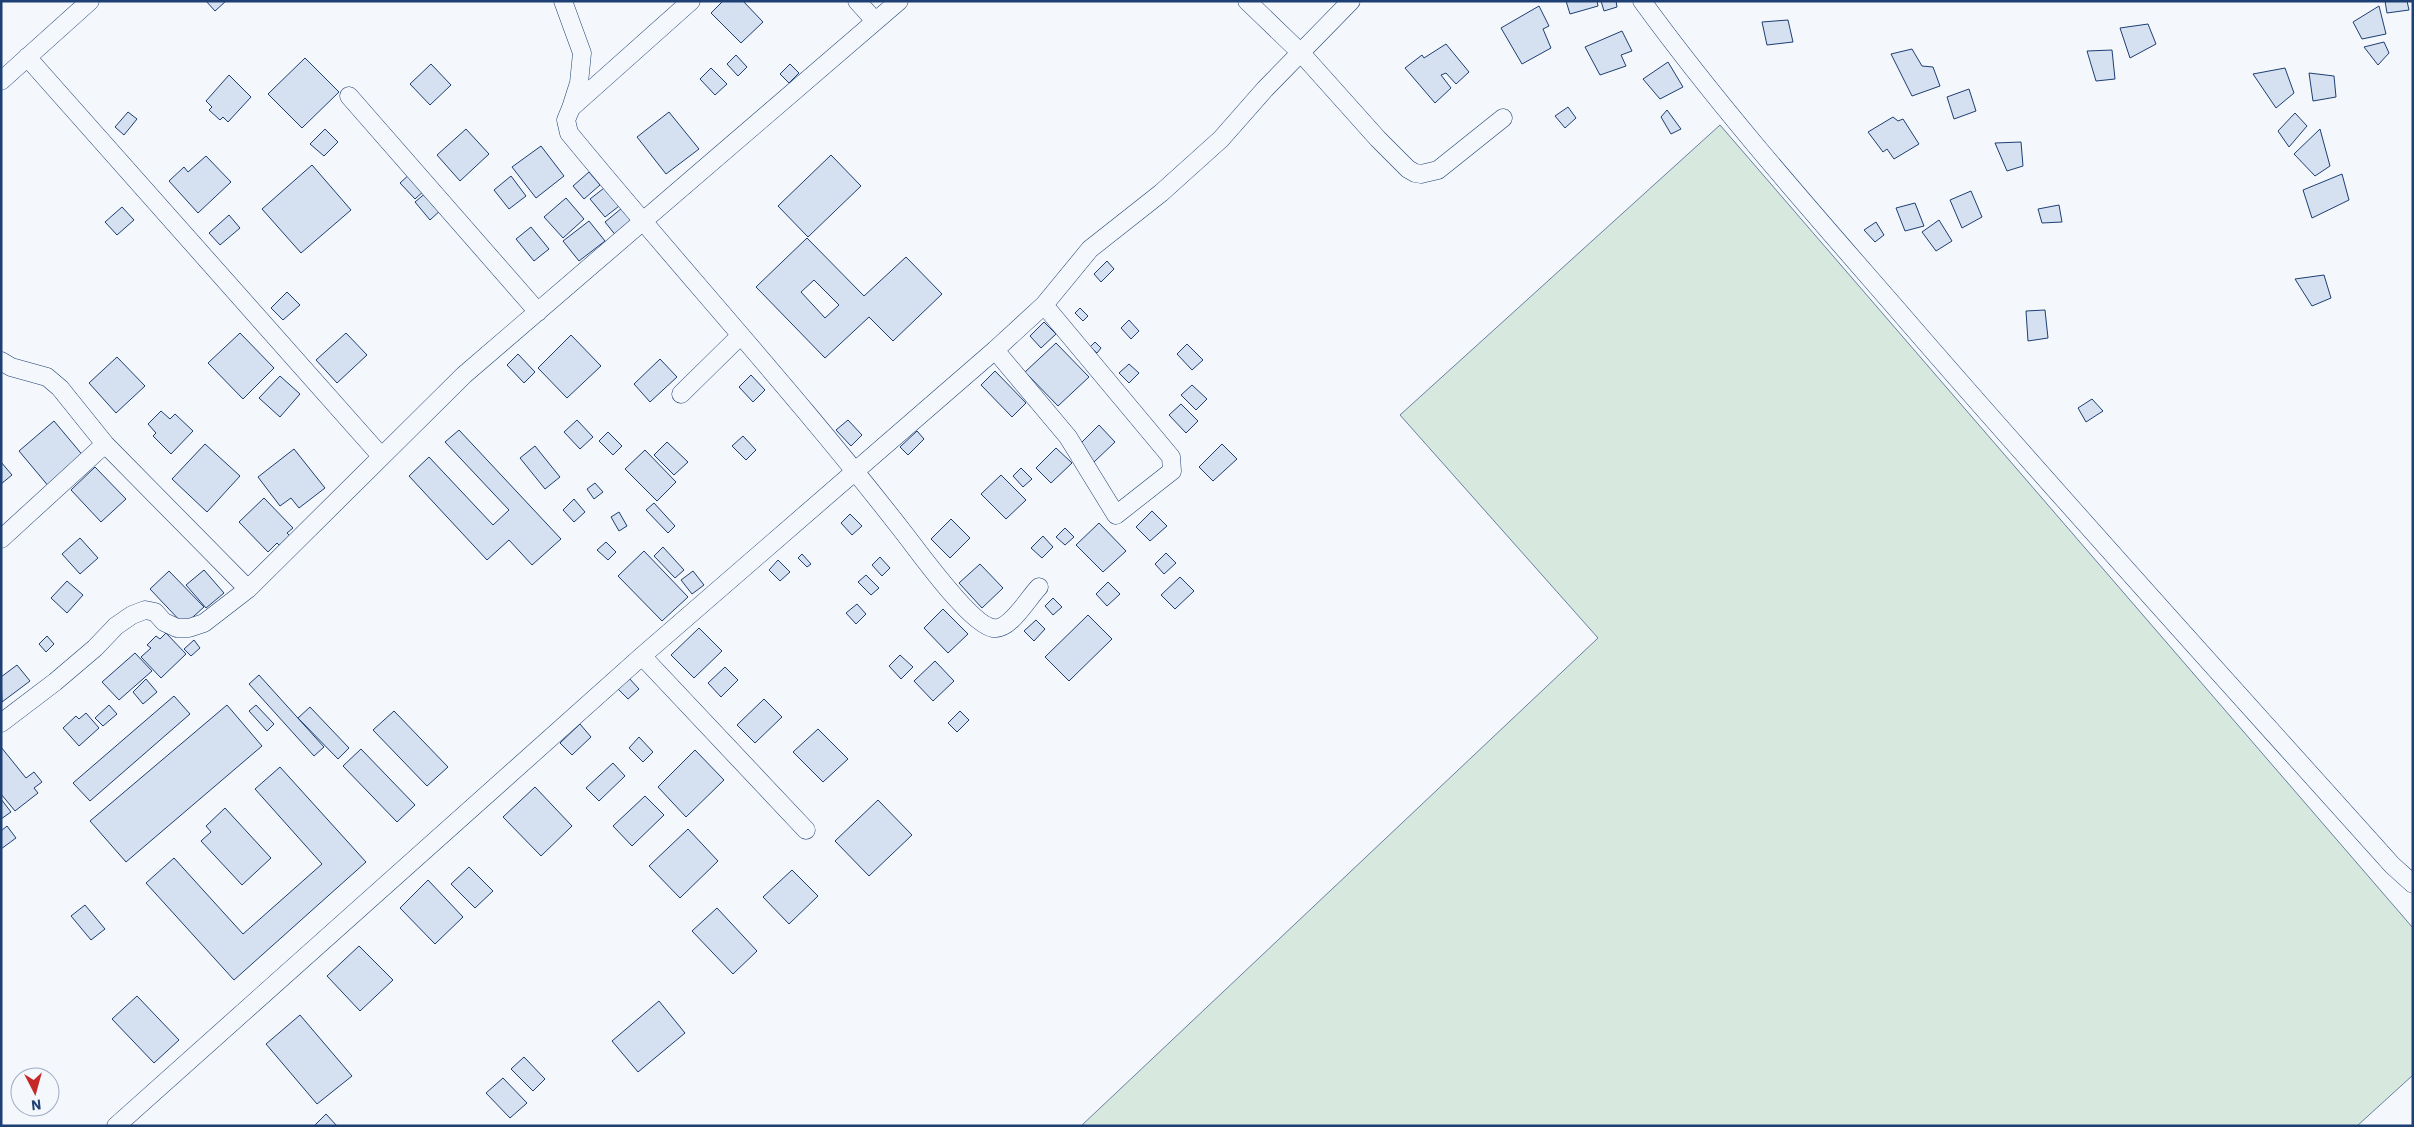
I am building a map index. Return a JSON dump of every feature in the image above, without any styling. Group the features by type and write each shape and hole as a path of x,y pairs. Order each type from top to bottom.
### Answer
{"street":[{"path":"1,81 90,1"},
{"path":"563,1 582,53 579,84 566,120 568,133 643,224 856,471 938,576 976,620 992,628 1004,626 1039,587"},
{"path":"571,108 691,1"},
{"path":"857,1 875,21"},
{"path":"1,723 55,682 95,648 116,626 132,614 145,610 155,612 164,622 177,628 189,628 204,623 248,590 464,375 643,224 899,1"},
{"path":"1247,1 1300,54 1378,139 1408,169 1415,173 1422,174 1438,170 1503,118"},
{"path":"116,1126 642,656 995,350 1044,305 1090,249 1161,193 1221,139 1265,89 1351,1"},
{"path":"1642,1 1688,65 1730,116 1978,404 2386,858 2413,884"},
{"path":"28,57 381,456"},
{"path":"349,96 538,312"},
{"path":"995,350 1068,437 1116,515 1172,471 1172,457 1044,305"},
{"path":"681,394 740,336"},
{"path":"1,361 11,367 47,377 60,388 105,444 248,590"},
{"path":"1,539 105,444"},
{"path":"642,656 806,830"}],"shaded area":[{"path":"1720,125 2413,928 2413,1075 2357,1126 1081,1126 1598,638 1400,415"}],"building":[{"path":"206,1 226,1 215,11"},
{"path":"723,1 743,1 763,22 741,43 711,13"},
{"path":"1566,1 1597,1 1598,6 1570,14"},
{"path":"1601,1 1616,1 1617,7 1604,11"},
{"path":"2385,1 2407,1 2409,10 2387,13"},
{"path":"1539,6 1549,26 1543,29 1551,48 1522,64 1501,28"},
{"path":"2379,6 2386,34 2362,39 2353,22"},
{"path":"1788,20 1793,42 1767,45 1762,22"},
{"path":"2148,24 2156,44 2130,58 2120,28"},
{"path":"1622,31 1632,51 1621,55 1626,66 1600,75 1585,47"},
{"path":"2384,42 2389,53 2378,65 2364,47"},
{"path":"1446,44 1469,72 1456,84 1446,73 1441,75 1451,88 1435,103 1405,68 1422,55 1424,58"},
{"path":"1912,49 1922,66 1933,67 1940,86 1912,96 1891,54"},
{"path":"2112,50 2115,79 2096,81 2087,51"},
{"path":"736,55 747,67 738,76 727,64"},
{"path":"305,58 339,92 302,128 268,94"},
{"path":"1668,62 1683,87 1660,99 1643,79"},
{"path":"431,64 451,85 430,105 410,84"},
{"path":"790,64 799,73 789,83 780,74"},
{"path":"711,68 727,84 715,95 700,79"},
{"path":"2285,68 2294,93 2276,108 2253,74"},
{"path":"2309,73 2334,76 2336,97 2313,101"},
{"path":"229,75 251,97 228,122 223,117 220,120 209,110 212,107 206,101"},
{"path":"1969,89 1976,111 1954,119 1947,97"},
{"path":"1568,107 1576,118 1565,128 1555,116"},
{"path":"1667,110 1681,129 1671,134 1661,117"},
{"path":"128,112 137,119 124,135 115,127"},
{"path":"669,112 699,149 666,174 637,137"},
{"path":"2295,113 2307,126 2289,147 2278,131"},
{"path":"1893,117 1898,121 1903,119 1919,144 1894,159 1887,149 1883,152 1868,132"},
{"path":"325,129 338,142 324,156 310,144"},
{"path":"466,129 489,154 460,181 437,155"},
{"path":"2320,129 2330,166 2315,176 2294,154"},
{"path":"2021,142 2023,166 2007,171 1995,143"},
{"path":"541,146 564,176 536,198 512,167"},
{"path":"831,155 861,186 808,237 778,206"},
{"path":"206,156 231,182 198,213 169,181 184,167 188,172"},
{"path":"312,165 351,210 301,253 262,209"},
{"path":"589,172 600,185 584,199 573,186"},
{"path":"411,173 426,189 415,199 400,183"},
{"path":"2342,174 2349,200 2312,218 2303,190"},
{"path":"511,176 526,196 509,209 494,190"},
{"path":"608,185 623,203 605,217 590,199"},
{"path":"428,191 443,208 430,220 415,202"},
{"path":"1971,191 1982,217 1962,228 1950,200"},
{"path":"566,198 584,219 563,238 544,217"},
{"path":"1915,203 1924,226 1905,231 1896,208"},
{"path":"2059,205 2062,222 2042,223 2038,209"},
{"path":"122,207 134,220 117,235 105,222"},
{"path":"622,208 634,223 617,237 605,222"},
{"path":"229,215 240,228 220,245 209,233"},
{"path":"1939,220 1952,241 1936,251 1922,232"},
{"path":"589,221 605,241 579,261 563,241"},
{"path":"1876,222 1884,235 1875,242 1864,230"},
{"path":"531,227 549,249 534,261 516,239"},
{"path":"807,238 864,296 906,257 942,294 893,341 869,317 825,358 756,287","holes":["814,280 839,305 825,318 801,292"]},
{"path":"1107,261 1114,269 1101,282 1094,274"},
{"path":"2324,275 2331,298 2312,306 2295,279"},
{"path":"287,292 300,305 283,320 271,308"},
{"path":"1080,308 1088,316 1083,321 1075,313"},
{"path":"2045,310 2048,338 2028,341 2026,311"},
{"path":"1129,320 1139,331 1131,339 1121,328"},
{"path":"1044,322 1056,334 1041,348 1030,336"},
{"path":"240,333 274,368 243,399 208,363"},
{"path":"346,333 367,355 337,383 316,360"},
{"path":"571,335 601,366 567,398 538,368"},
{"path":"1095,342 1101,348 1097,353 1090,347"},
{"path":"1056,343 1089,377 1058,406 1025,372"},
{"path":"1187,344 1203,360 1192,370 1177,354"},
{"path":"518,354 535,372 524,383 507,365"},
{"path":"117,357 145,386 116,413 89,383"},
{"path":"660,359 677,377 650,402 634,384"},
{"path":"1129,364 1139,373 1129,383 1119,373"},
{"path":"995,371 1026,403 1012,417 981,385"},
{"path":"751,375 765,390 753,402 739,387"},
{"path":"280,376 300,394 280,417 259,398"},
{"path":"1192,385 1207,399 1196,410 1181,395"},
{"path":"2092,399 2103,411 2086,422 2078,408"},
{"path":"1181,404 1198,421 1186,433 1169,415"},
{"path":"161,411 170,419 175,414 193,431 171,454 153,436 156,433 148,424"},
{"path":"577,420 593,437 580,449 564,432"},
{"path":"848,420 862,435 851,446 836,430"},
{"path":"54,421 85,458 50,488 19,451"},
{"path":"1099,425 1115,442 1094,462 1078,446"},
{"path":"459,430 561,539 532,565 509,540 487,560 409,476 429,457 493,525 509,510 445,442"},
{"path":"917,431 924,439 908,455 900,447"},
{"path":"608,432 622,446 613,455 599,441"},
{"path":"743,436 756,450 746,460 732,446"},
{"path":"667,442 688,462 674,475 654,455"},
{"path":"205,444 240,476 207,512 172,479"},
{"path":"1222,444 1237,459 1213,481 1199,467"},
{"path":"535,446 560,477 545,489 520,458"},
{"path":"1056,448 1072,463 1051,483 1036,468"},
{"path":"294,449 325,488 299,508 291,498 280,506 258,477"},
{"path":"645,450 676,482 657,501 625,469"},
{"path":"1,462 12,475 1,484"},
{"path":"95,467 126,499 101,522 71,490"},
{"path":"1021,468 1032,479 1023,487 1013,476"},
{"path":"1001,475 1026,500 1006,519 981,494"},
{"path":"595,483 603,492 594,499 587,489"},
{"path":"264,498 293,528 287,533 290,536 280,546 277,543 268,552 239,522"},
{"path":"574,499 585,512 574,522 563,510"},
{"path":"654,503 675,526 668,533 646,510"},
{"path":"1152,511 1167,526 1150,541 1136,527"},
{"path":"619,512 627,526 619,531 611,517"},
{"path":"850,514 862,526 852,535 841,523"},
{"path":"951,519 970,538 950,558 931,539"},
{"path":"1099,523 1126,551 1103,572 1076,545"},
{"path":"1065,528 1074,537 1065,545 1056,537"},
{"path":"1043,536 1053,547 1042,558 1031,548"},
{"path":"80,538 98,558 80,574 62,554"},
{"path":"606,542 616,552 608,560 597,550"},
{"path":"663,547 684,570 675,578 654,556"},
{"path":"644,551 688,597 662,621 618,576"},
{"path":"1166,553 1176,563 1164,574 1155,564"},
{"path":"802,554 811,564 807,567 798,558"},
{"path":"880,557 890,568 882,576 872,565"},
{"path":"778,560 790,572 780,581 769,570"},
{"path":"980,564 1003,588 982,608 959,583"},
{"path":"204,570 224,593 206,608 186,585"},
{"path":"169,571 204,607 184,625 150,589"},
{"path":"693,571 704,585 692,594 681,580"},
{"path":"866,575 879,588 871,595 858,582"},
{"path":"1180,577 1194,591 1175,609 1161,595"},
{"path":"67,581 83,595 67,613 51,598"},
{"path":"1108,582 1120,594 1107,606 1096,594"},
{"path":"1053,598 1062,607 1053,615 1045,606"},
{"path":"857,604 866,614 856,624 846,613"},
{"path":"943,609 968,634 948,653 924,628"},
{"path":"1088,615 1112,639 1069,681 1045,657"},
{"path":"1036,620 1045,629 1034,641 1024,631"},
{"path":"699,628 722,651 694,678 671,655"},
{"path":"166,633 186,654 161,678 141,657 151,648 147,645 156,636 160,639"},
{"path":"47,636 54,644 46,652 39,644"},
{"path":"194,640 200,648 191,656 184,649"},
{"path":"135,653 152,671 119,700 102,682"},
{"path":"900,655 913,667 901,679 889,666"},
{"path":"935,661 954,681 933,701 914,681"},
{"path":"17,665 30,681 2,702 1,677"},
{"path":"725,667 738,680 721,697 708,683"},
{"path":"259,675 324,747 314,756 249,684"},
{"path":"628,677 639,689 628,699 617,688"},
{"path":"146,679 157,692 143,704 133,692"},
{"path":"174,696 190,714 90,801 73,783"},
{"path":"764,699 782,717 755,743 737,725"},
{"path":"109,705 117,714 103,726 95,718"},
{"path":"227,705 262,746 126,862 90,821"},
{"path":"256,705 274,724 267,731 249,711"},
{"path":"310,707 349,748 338,759 298,718"},
{"path":"394,711 448,767 427,786 373,730"},
{"path":"960,711 969,720 957,732 948,723"},
{"path":"86,713 99,728 79,746 63,728 76,716 79,719"},
{"path":"580,724 591,737 572,755 560,743"},
{"path":"818,729 848,759 823,782 793,752"},
{"path":"639,737 653,752 643,762 629,748"},
{"path":"1,747 26,778 34,772 42,782 34,788 38,793 15,811 1,794"},
{"path":"361,749 415,805 397,822 343,766"},
{"path":"695,750 724,780 686,817 658,787"},
{"path":"613,763 625,776 599,801 586,788"},
{"path":"280,767 366,862 234,980 146,883 174,858 243,934 322,864 255,789"},
{"path":"535,787 572,826 541,856 503,817"},
{"path":"645,796 664,815 632,846 613,826"},
{"path":"1,799 11,812 1,819"},
{"path":"878,800 912,835 869,876 835,841"},
{"path":"225,808 271,858 242,885 201,841 211,832 206,826"},
{"path":"7,826 16,838 1,849 1,831"},
{"path":"688,829 718,861 680,898 649,866"},
{"path":"469,867 493,891 475,908 451,884"},
{"path":"792,870 818,896 789,924 763,897"},
{"path":"428,880 463,917 435,944 400,908"},
{"path":"85,905 105,929 91,940 71,916"},
{"path":"717,908 757,951 733,974 692,931"},
{"path":"359,946 393,980 360,1011 327,976"},
{"path":"137,996 179,1040 154,1063 112,1019"},
{"path":"659,1001 685,1033 638,1072 612,1041"},
{"path":"300,1015 352,1076 317,1104 266,1044"},
{"path":"524,1057 545,1079 533,1091 511,1069"},
{"path":"503,1078 527,1103 510,1118 486,1093"},
{"path":"326,1114 337,1126 314,1126"}]}
